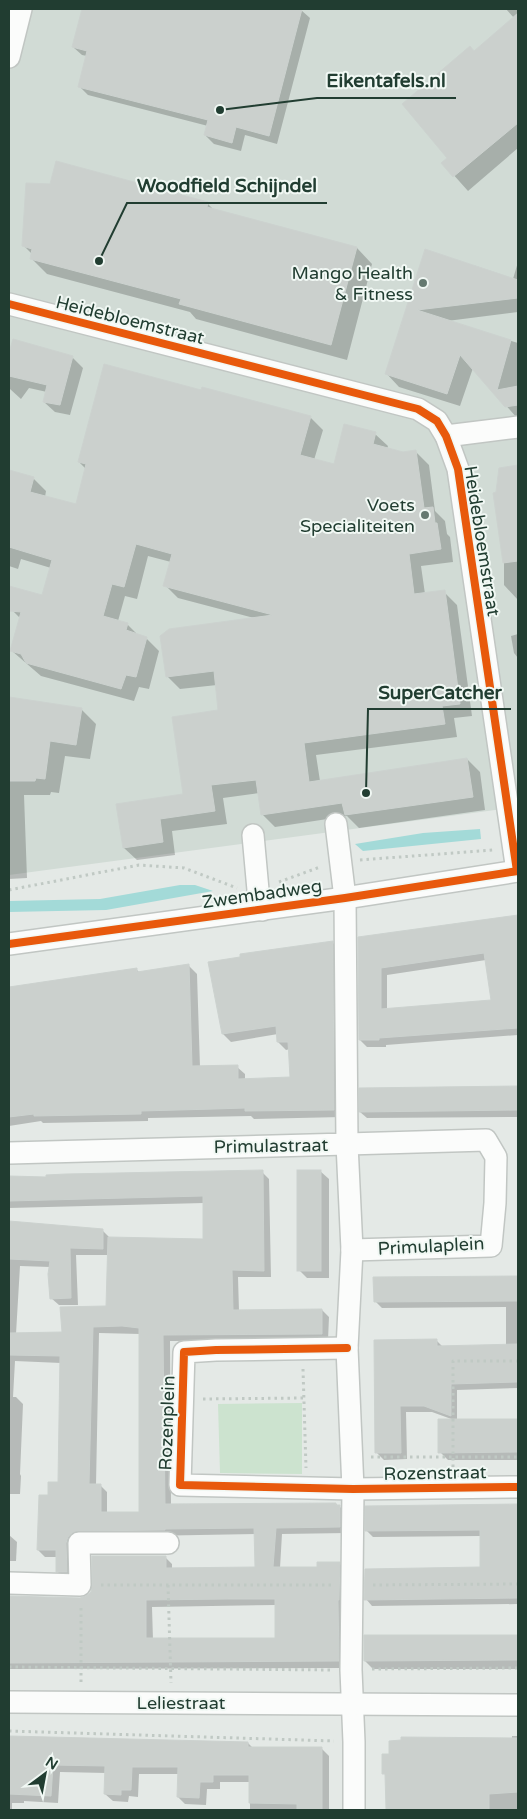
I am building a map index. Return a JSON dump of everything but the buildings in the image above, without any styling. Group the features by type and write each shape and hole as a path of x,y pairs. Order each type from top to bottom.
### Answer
{"street":[{"path":"9,57 21,9"},
{"name":"Heidebloemstraat","path":"9,304 418,409 437,421 446,436 458,469 518,871"},
{"path":"446,436 518,427"},
{"name":"Zwembadweg","path":"336,824 345,898"},
{"name":"Zwembadweg","path":"253,835 258,890 262,910"},
{"name":"Zwembadweg","path":"9,944 262,910 518,871"},
{"name":"Primulastraat","path":"9,1153 347,1144 345,898"},
{"name":"Primulaplein","path":"486,1140 496,1157 492,1246 352,1250 347,1144 486,1140"},
{"path":"352,1250 347,1348 353,1489 351,1670 354,1810"},
{"name":"Rozenplein","path":"347,1348 184,1352 180,1485 353,1489"},
{"name":"Rozenstraat","path":"353,1489 518,1487"},
{"path":"9,1583 80,1585 79,1543 168,1543"},
{"name":"Leliestraat","path":"9,1702 518,1704"}],"path":[{"path":"302,1349 306,1488"},
{"path":"452,1488 454,1457 453,1361 518,1361"},
{"path":"183,1399 304,1398"},
{"path":"352,1457 518,1457"},
{"path":"80,1702 80,1585 518,1584"},
{"path":"168,1585 172,1668 171,1703"},
{"path":"9,1667 351,1670 518,1668"},
{"path":"9,1732 354,1742"}],"shaded area":[{"path":"9,9 518,9 518,807 9,875"}],"green space":[{"path":"302,1403 302,1474 220,1473 218,1404"}],"water":[{"path":"480,829 481,839 363,851 355,844 423,833"},
{"path":"180,885 195,885 213,891 106,910 9,912 9,901 100,899"}],"cycle path":[{"path":"9,304 418,409 437,421 446,436 458,469 517,871"},
{"path":"9,944 345,898 518,871"},
{"path":"347,1348 184,1352 180,1485 353,1489 518,1487"}],"place":[{"name":"Eikentafels.nl","path":"220,110"},
{"name":"Woodfield Schijndel","path":"99,261"},
{"name":"Mango Health & Fitness","path":"423,283"},
{"name":"Voets Specialiteiten","path":"425,515"},
{"name":"SuperCatcher","path":"366,793"}]}
